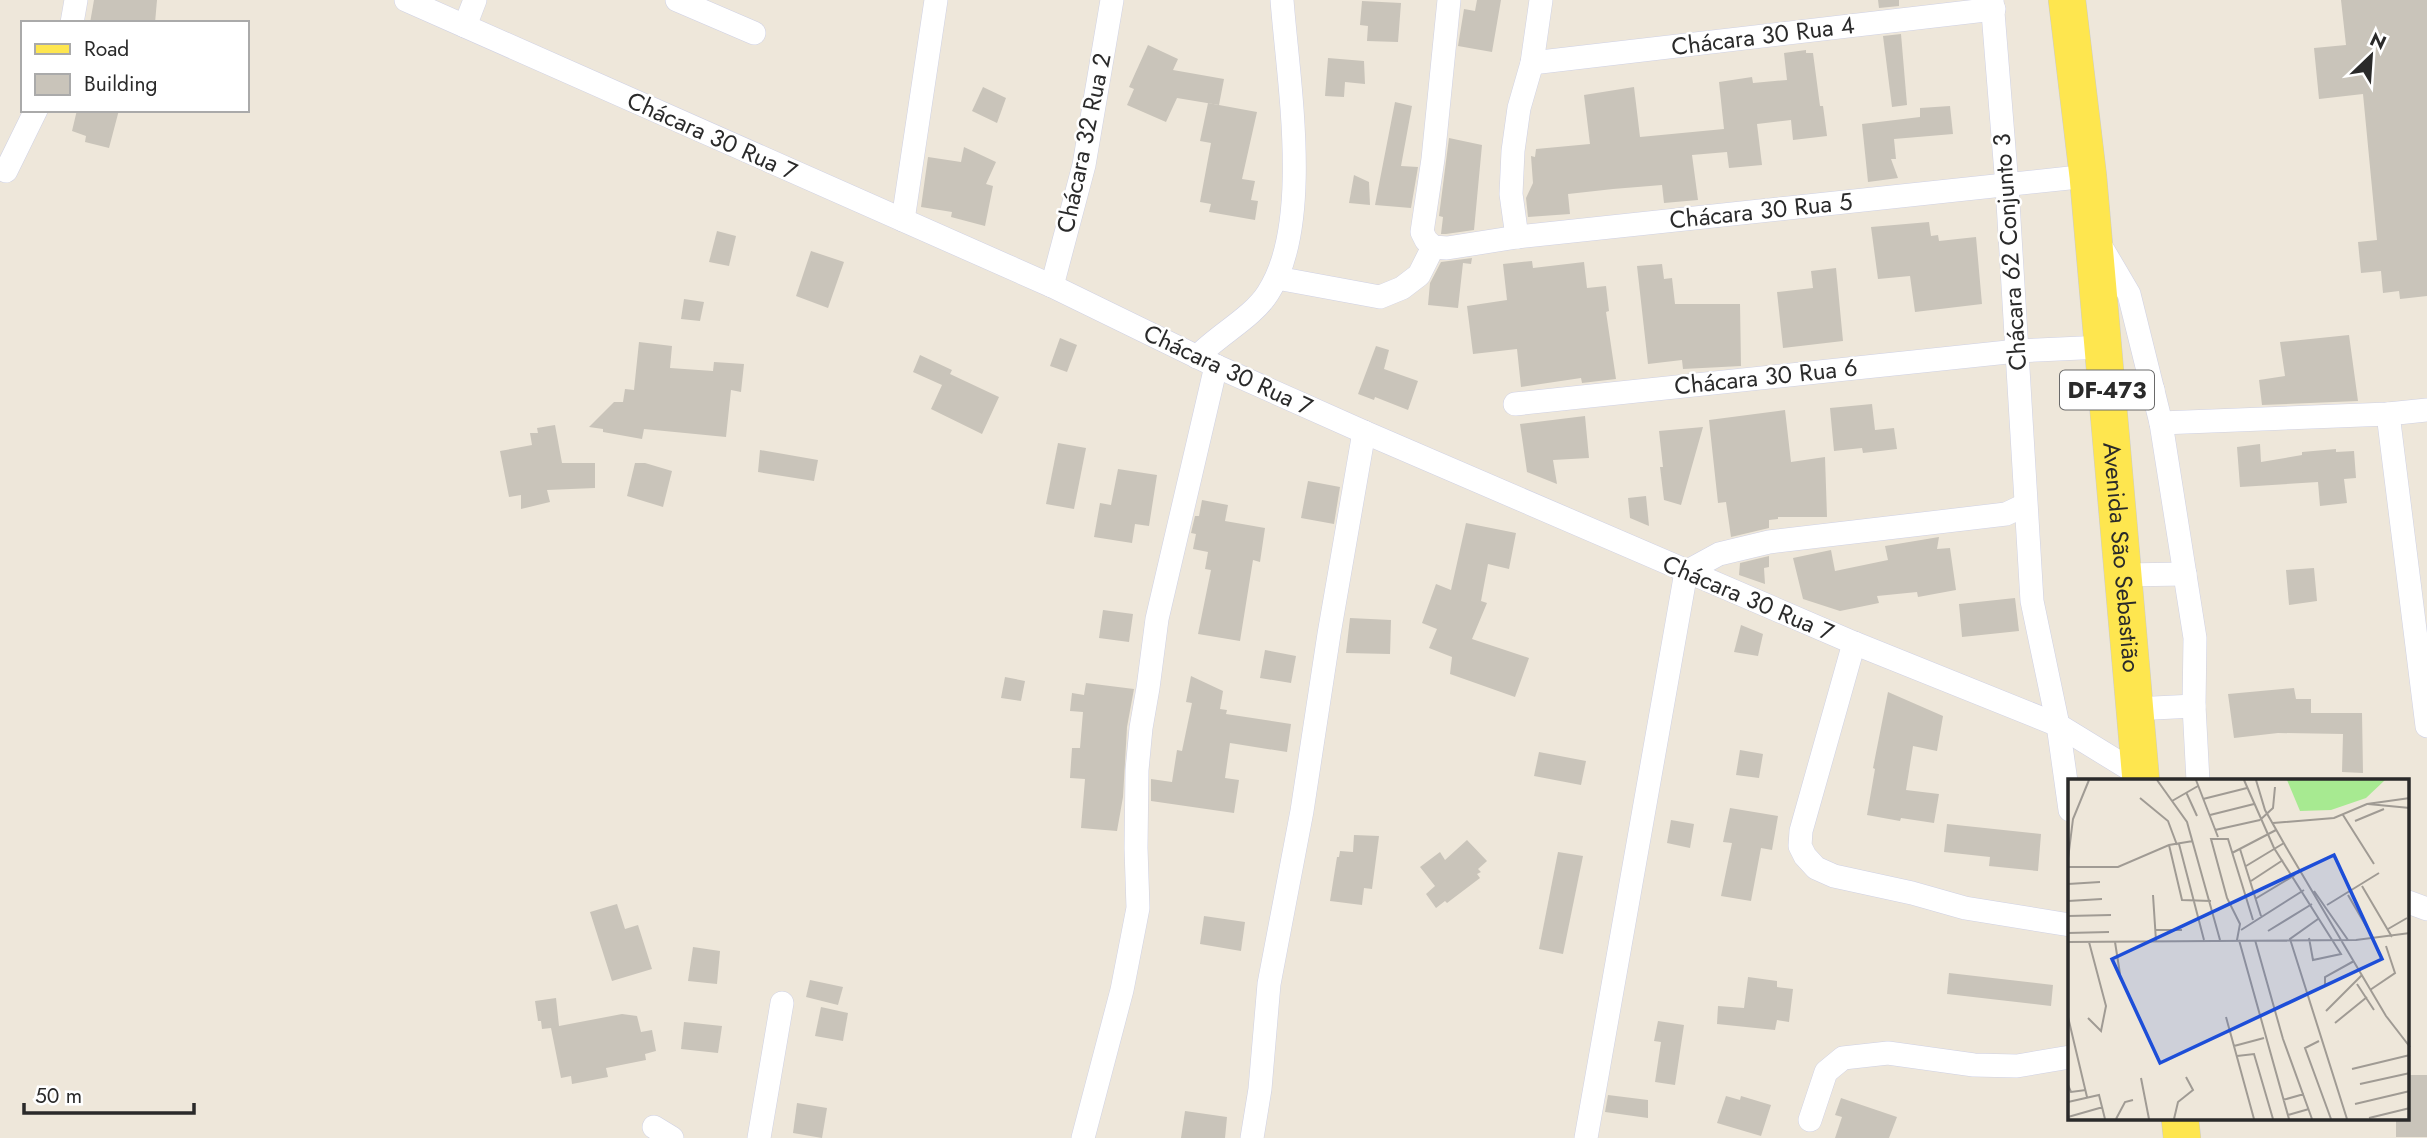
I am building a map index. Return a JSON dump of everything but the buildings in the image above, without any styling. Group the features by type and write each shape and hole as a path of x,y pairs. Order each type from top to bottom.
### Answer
{"main road":[{"name":"Avenida São Sebastião","path":"2067,0 2094,234 2134,709 2144,779"},
{"path":"2180,1120 2182,1138"}],"street":[{"path":"72,21 76,0"},
{"name":"Chácara 30 Rua 7","path":"406,0 1052,286 1207,361 1364,432 1528,501 1686,572 2057,725 2144,779"},
{"path":"465,26 475,0"},
{"path":"677,0 754,33"},
{"path":"903,220 936,0"},
{"name":"Chácara 32 Rua 2","path":"1052,286 1084,165 1112,0"},
{"path":"1083,1138 1122,990 1138,908 1137,770 1141,728 1149,688 1157,619 1207,361 1213,341 1267,296 1277,278 1292,224 1294,155 1282,0"},
{"path":"1277,278 1380,297 1402,288 1419,275 1433,247 1422,232 1433,159 1449,0"},
{"path":"1517,237 1511,194 1513,151 1519,108 1532,63 1541,0"},
{"name":"Chácara 30 Rua 4","path":"1532,63 1993,5"},
{"name":"Chácara 62 Conjunto 3","path":"1993,5 2007,186 2025,505"},
{"path":"6,171 35,112"},
{"name":"Chácara 30 Rua 5","path":"1433,247 1447,248 1517,237 2088,176"},
{"path":"2094,234 2129,294 2161,423 2195,638 2194,706 2198,779"},
{"name":"Chácara 30 Rua 6","path":"1515,404 2017,351 2103,347"},
{"path":"2107,390 2153,390"},
{"path":"2161,423 2427,410"},
{"path":"2388,414 2427,726"},
{"path":"1252,1138 1260,1089 1269,984 1302,811 1364,432"},
{"path":"1586,1138 1686,572 1719,554 1769,541 2006,514 2025,505 2032,601 2057,725 2068,797"},
{"path":"2123,575 2185,574"},
{"path":"1854,643 1801,831 1800,846 1805,856 1816,868 1834,876 1965,908 2068,925"},
{"path":"2134,709 2194,706"},
{"path":"2410,903 2427,909"},
{"path":"759,1138 782,1003"},
{"path":"1810,1120 1826,1072 1843,1058 1888,1054 1974,1065 2017,1066 2068,1057"}]}
